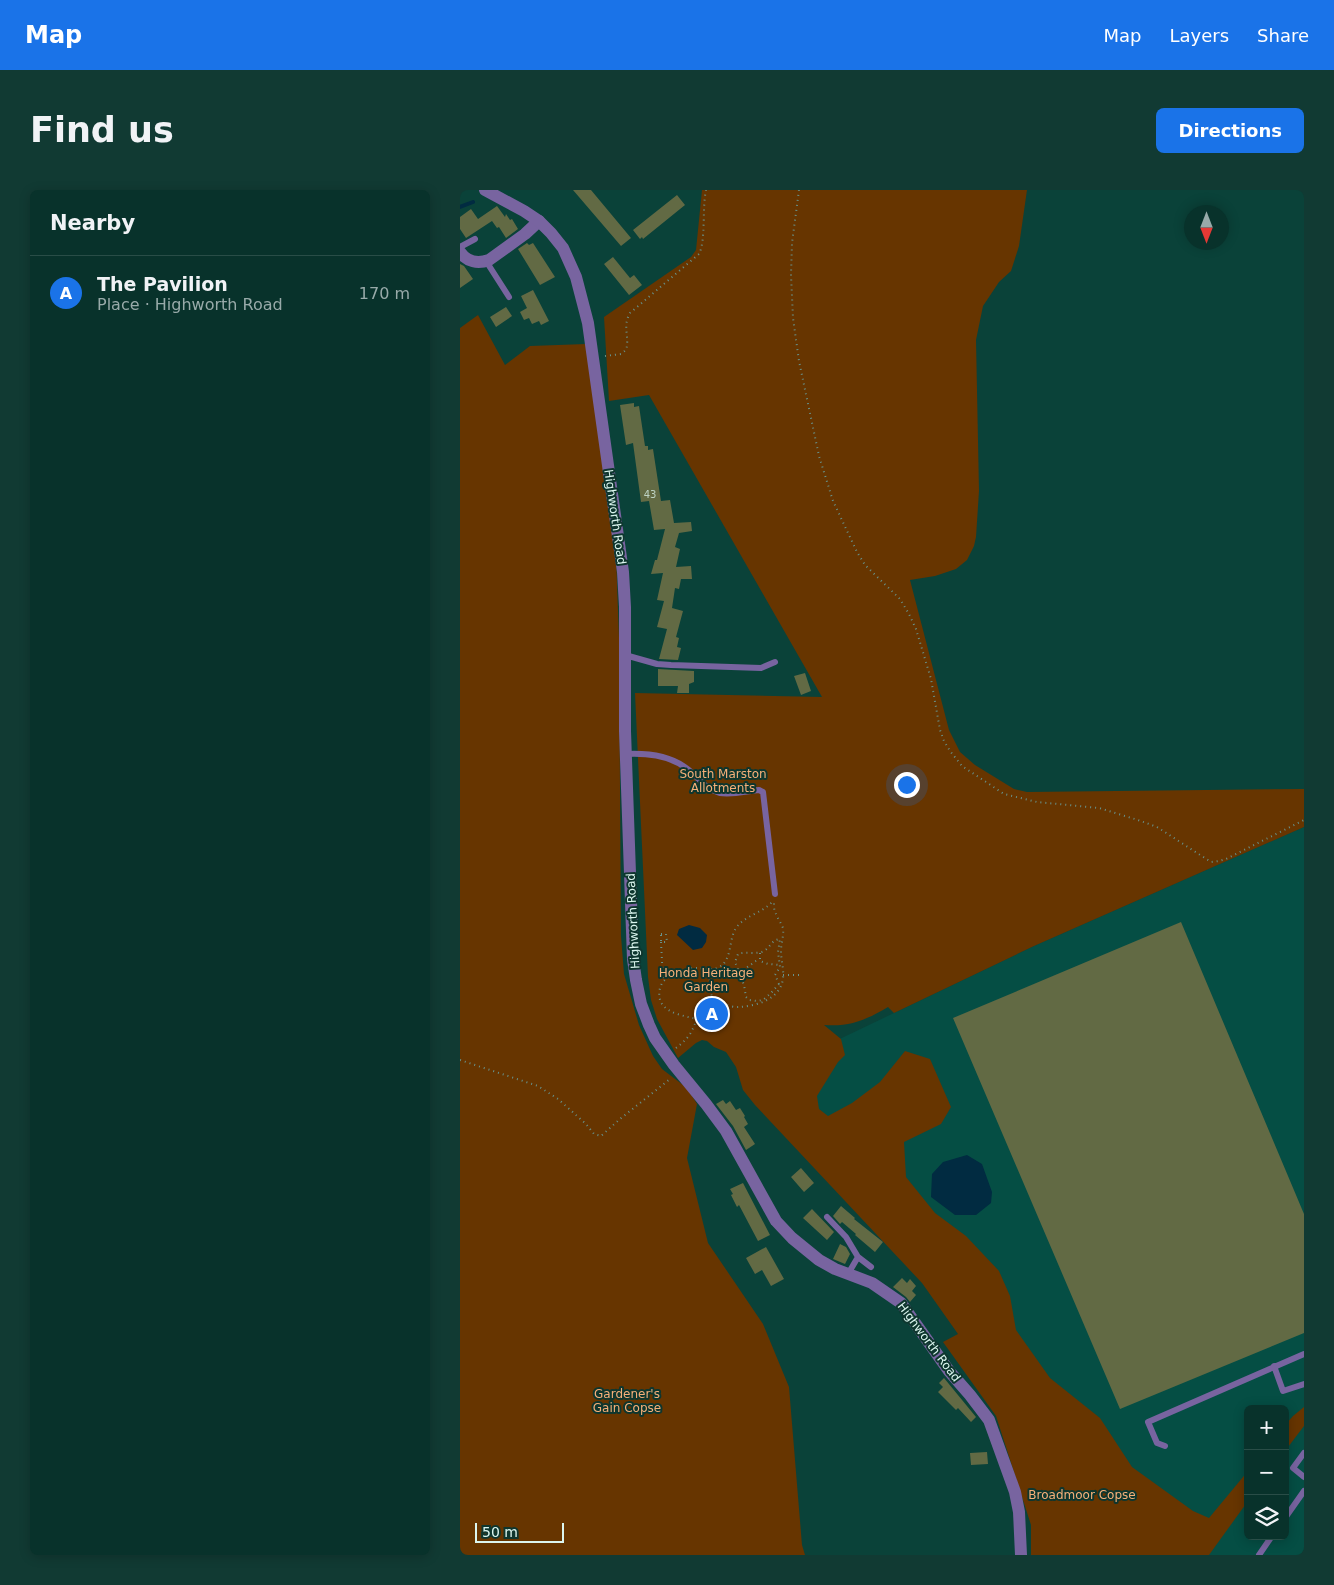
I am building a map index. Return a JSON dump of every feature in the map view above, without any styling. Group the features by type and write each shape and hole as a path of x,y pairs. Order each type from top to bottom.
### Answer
{"street":[{"name":"Highworth Road","path":"485,190 518,207 539,221 551,233 563,248 576,278 584,307 623,572 626,754 634,970 649,1025 667,1056 726,1131 776,1221 792,1238 819,1260 872,1283 901,1303 938,1357 989,1420 1015,1492 1021,1555"},
{"path":"460,252 473,262 486,261 503,251 539,221"}],"lane":[{"path":"460,247 476,238"},
{"path":"486,261 509,297"},
{"path":"625,655 657,664 671,665 761,668 775,662"},
{"path":"626,754 651,755 676,762 689,770 701,783 718,792 730,793 759,790 764,792 774,898"},
{"path":"827,1217 846,1237 858,1257 871,1267"},
{"path":"848,1274 858,1257"},
{"path":"1165,1446 1157,1442 1148,1422 1304,1354"},
{"path":"1274,1366 1283,1390 1304,1384"},
{"path":"1304,1453 1293,1468 1304,1477"},
{"path":"1289,1512 1304,1491"},
{"path":"1259,1555 1269,1540"}],"path":[{"path":"593,358 621,354 626,350 626,326 630,313 699,254 702,246 703,205 706,190"},
{"path":"799,190 792,243 793,318 799,361 819,456 833,501 856,552 865,565 900,599 916,629 931,679 940,730 944,741 955,759 968,771 1004,794 1036,802 1099,808 1138,820 1157,827 1206,859 1214,862 1226,859 1304,820"},
{"path":"774,898 776,914 782,927 781,966 775,976 780,985"},
{"path":"663,981 673,974 685,970 719,967 726,960 732,935 737,927 766,908 774,898"},
{"path":"667,1056 687,1038 696,1018 710,1003 713,1002 731,1008 764,1002 780,985 783,976 778,952 780,939 774,940 766,949 760,952 738,954 735,962 744,985 746,997 749,1000 763,1000 780,985"},
{"path":"661,942 663,981 660,991 661,1003 675,1015 711,1020 718,1018 724,1013 726,1006"},
{"path":"759,960 760,952"},
{"path":"759,960 781,966"},
{"path":"739,973 759,960"},
{"path":"712,969 709,984 713,1002"},
{"path":"783,976 799,975"},
{"path":"460,1060 538,1086 558,1099 586,1124 594,1134 601,1136 679,1072"}],"shaded area":[{"path":"1304,827 1304,1555 1145,1555 777,1069 1034,946"},
{"path":"689,925 700,928 707,935 706,942 702,948 693,950 677,935 679,929"},
{"path":"967,1155 982,1164 992,1192 991,1203 976,1215 955,1215 931,1197 932,1174 943,1162"}],"green space":[{"path":"702,190 1027,190 1019,246 1011,271 999,282 983,306 976,340 979,491 974,546 967,560 956,569 935,576 910,580 949,730 960,752 975,765 1014,789 1027,792 1304,789 1304,827 1034,946 894,1013 888,1007 858,1022 842,1025 824,1025 841,1039 845,1055 838,1062 817,1096 819,1109 828,1116 852,1103 880,1082 905,1051 930,1059 951,1107 941,1124 904,1142 906,1177 935,1213 966,1236 999,1271 1010,1296 1016,1330 1050,1378 1100,1418 1132,1467 1193,1511 1209,1518 1244,1476 1244,1507 1209,1555 1031,1555 1031,1525 996,1416 943,1342 958,1334 922,1283 755,1105 743,1090 736,1067 726,1052 702,1040 678,1058 657,1019 651,1000 648,977 635,693 822,697 649,395 609,401 604,317 691,257 696,250"},
{"name":"Gardener's Gain Copse","path":"478,315 505,365 530,346 586,344 616,555 619,638 621,936 624,974 639,1025 653,1056 662,1069 687,1088 697,1104 687,1158 708,1243 763,1324 789,1387 802,1545 805,1555 460,1555 460,328"},
{"path":"1304,1407 1304,1426 1289,1446 1289,1420"}],"building":[{"path":"573,190 591,190 631,238 621,246"},
{"path":"677,195 685,205 643,239 642,237 640,239 633,230"},
{"path":"497,206 505,217 506,214 510,220 512,219 518,229 506,238 499,227 497,228 492,221 466,238 460,229 460,217 471,209 478,219"},
{"path":"527,243 529,245 533,243 555,277 540,285 518,249"},
{"path":"613,257 630,278 634,275 642,285 629,295 604,264"},
{"path":"460,264 464,266 473,279 460,288"},
{"path":"533,290 549,321 541,325 539,321 532,324 529,318 524,320 520,312 527,308 521,296"},
{"path":"506,307 512,316 496,327 490,317"},
{"path":"634,403 634,407 639,406 645,446 648,446 648,450 653,449 661,501 670,500 674,523 691,522 692,531 679,533 675,547 680,549 676,567 691,566 692,579 681,579 679,589 675,588 672,608 683,611 676,637 679,638 677,647 681,648 678,660 659,659 667,629 657,627 664,601 657,600 663,573 651,574 655,560 657,560 665,529 654,530 649,501 641,502 633,443 626,445 620,405"},
{"path":"658,669 694,671 694,682 689,684 689,693 677,693 678,686 658,686"},
{"path":"805,673 811,691 801,695 794,676"},
{"path":"1181,922 1304,1214 1304,1333 1120,1409 953,1018"},
{"path":"723,1100 726,1104 730,1101 736,1110 740,1108 745,1116 748,1124 744,1127 755,1144 746,1150 733,1126 716,1104"},
{"path":"801,1168 814,1183 804,1192 791,1177"},
{"path":"743,1183 770,1235 758,1241 739,1205 737,1207 731,1195 733,1194 730,1189"},
{"path":"841,1206 883,1242 875,1252 842,1222 840,1224 833,1216"},
{"path":"812,1209 834,1232 827,1240 803,1218"},
{"path":"840,1244 846,1247 850,1254 845,1264 833,1259"},
{"path":"766,1247 784,1279 771,1286 762,1270 755,1274 746,1258"},
{"path":"902,1278 907,1283 910,1279 916,1286 912,1291 916,1295 910,1302 893,1287"},
{"path":"944,1378 976,1417 971,1422 958,1408 956,1410 938,1392 943,1387 939,1383"},
{"path":"987,1452 988,1464 971,1465 970,1453"}],"waterway":[{"path":"460,207 473,202"}],"place":[{"name":"The Pavilion","path":"712,1014"}],"park label":[{"name":"South Marston Allotments","path":"723,781"},
{"name":"Honda Heritage Garden","path":"706,980"},
{"name":"Broadmoor Copse","path":"1082,1495"}]}
